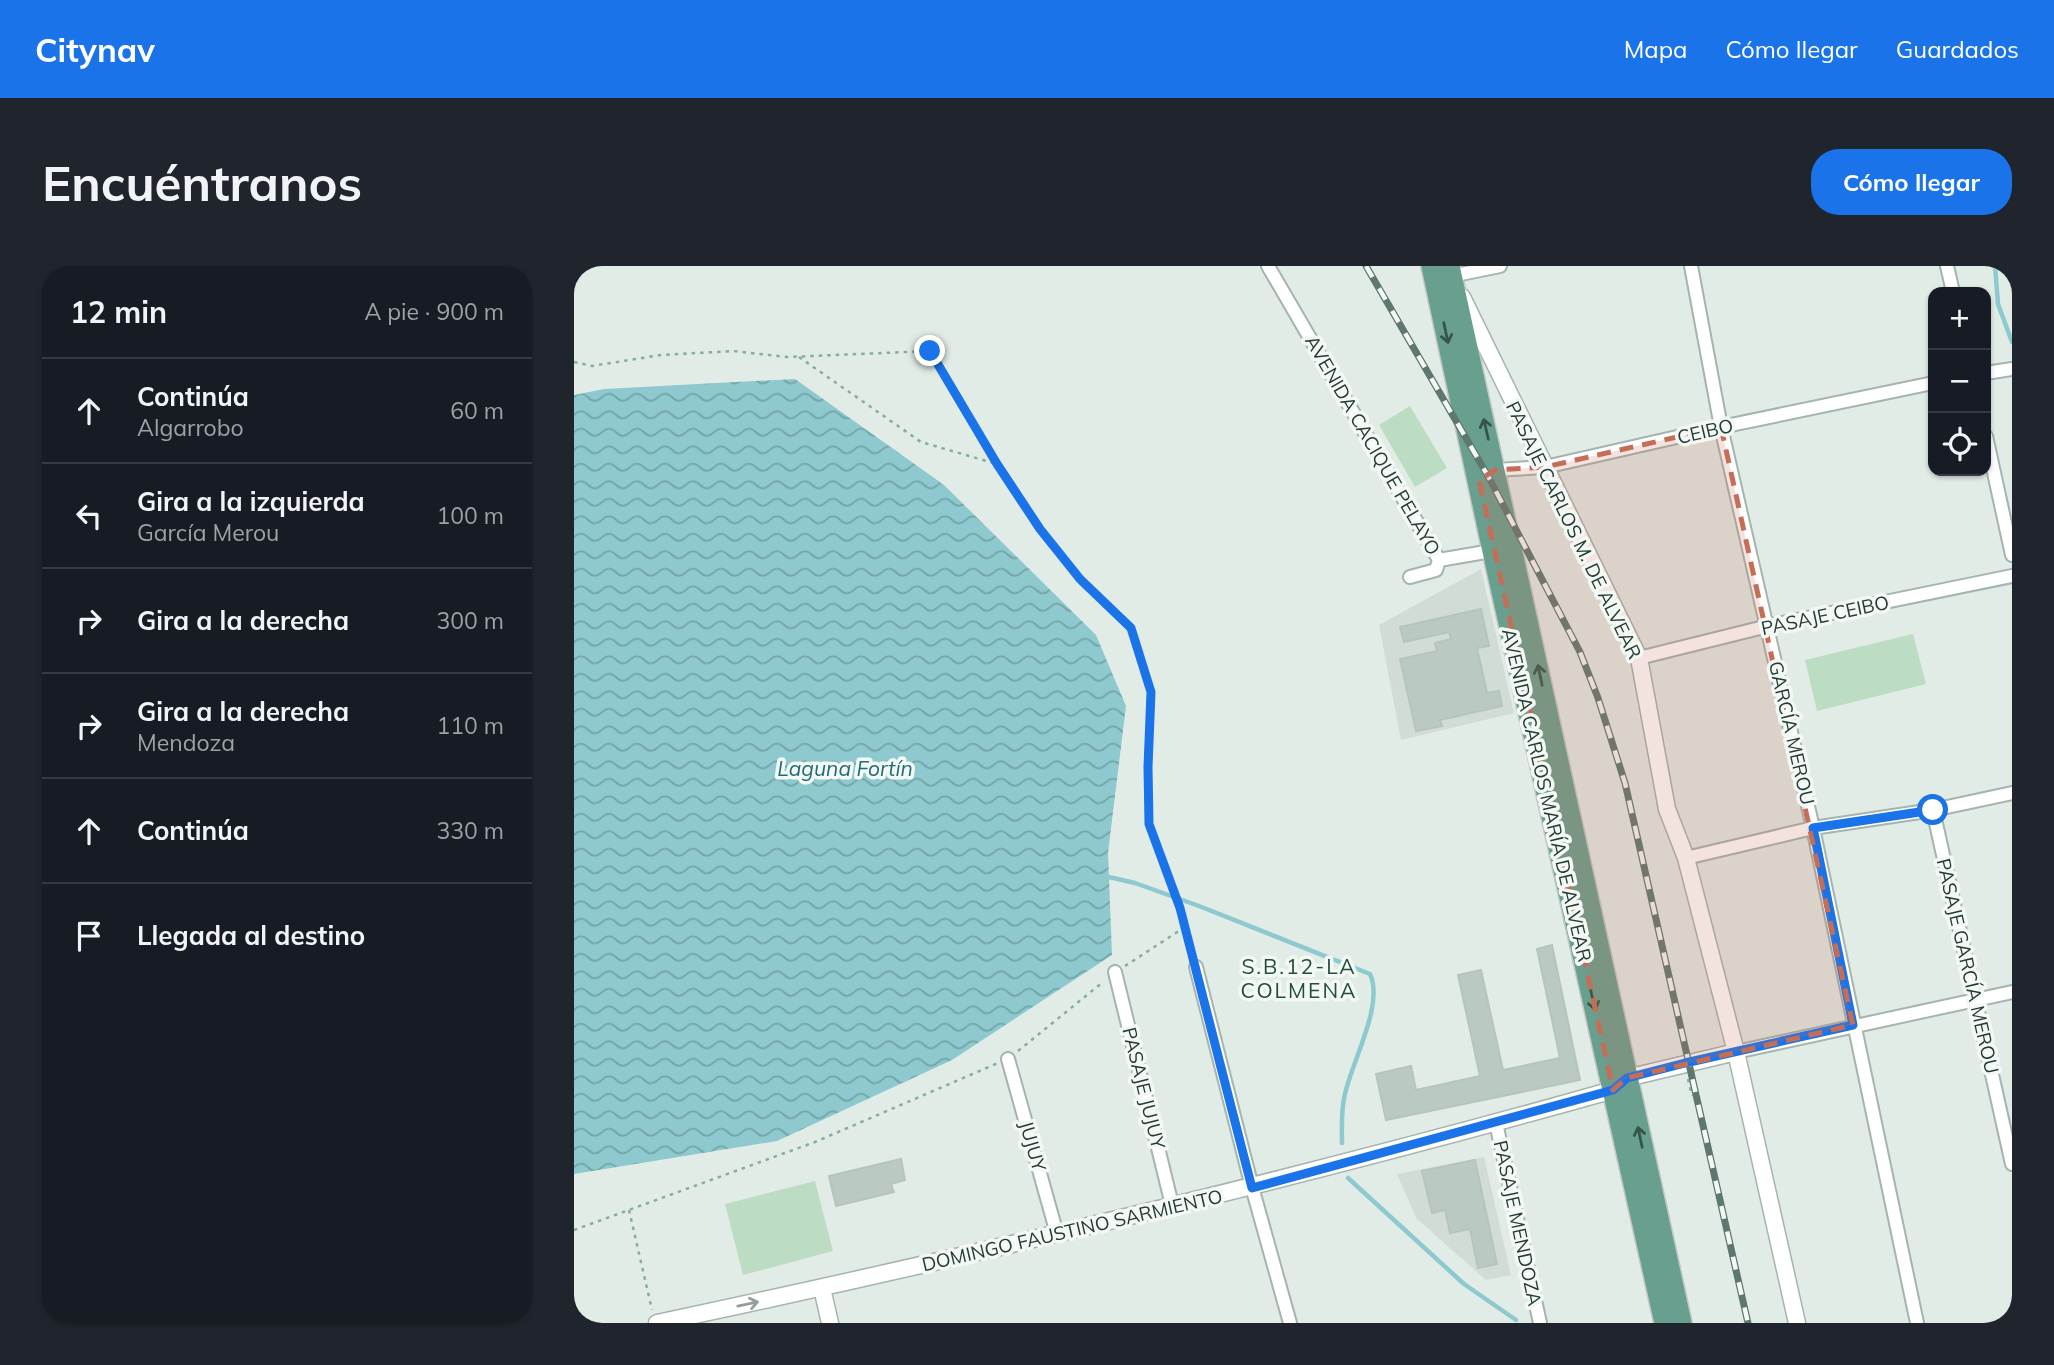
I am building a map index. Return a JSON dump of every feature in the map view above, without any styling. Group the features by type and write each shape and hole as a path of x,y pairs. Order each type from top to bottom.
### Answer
{"main road":[{"name":"AVENIDA CARLOS MARÍA DE ALVEAR","path":"1442,272 1620,1084 1665,1323"},
{"name":"AVENIDA CARLOS MARÍA DE ALVEAR","path":"1620,1084 1681,1323"}],"street":[{"name":"AVENIDA CACIQUE PELAYO","path":"1268,266 1439,560 1503,549"},
{"path":"1442,272 1500,266"},
{"name":"GARCÍA MEROU","path":"1691,266 1721,426 1813,828 1917,1323"},
{"path":"1947,266 1952,287"},
{"name":"PASAJE CARLOS M. DE ALVEAR","path":"1442,272 1545,467 1639,658 1667,809 1686,858 1736,1052 1797,1323"},
{"name":"CEIBO","path":"1487,475 1545,467 1721,426 1928,384"},
{"path":"1991,459 2012,555"},
{"path":"1410,577 1436,570 1439,560"},
{"name":"PASAJE CEIBO","path":"1639,658 1768,626 2012,576"},
{"path":"1686,858 1813,828 1933,810 2012,793"},
{"name":"PASAJE GARCÍA MEROU","path":"1933,810 1976,1000 2008,1124 2012,1164"},
{"path":"1195,967 1290,1323"},
{"name":"PASAJE JUJUY","path":"1115,972 1172,1205"},
{"name":"DOMINGO FAUSTINO SARMIENTO","path":"655,1317 822,1288 1252,1188 1496,1123 1620,1084 1736,1052 2012,992"},
{"name":"JUJUY","path":"1008,1059 1057,1234"},
{"name":"PASAJE MENDOZA","path":"1496,1123 1540,1323"},
{"path":"822,1288 830,1323"}],"path":[{"path":"574,362 592,366 661,355 733,351 799,357 930,351 997,464 1040,529 1080,579 1131,628 1151,692 1149,824 1185,928 1195,967"},
{"path":"799,357 921,442 997,464"},
{"path":"574,1230 815,1142 1008,1059 1115,972 1185,928"},
{"path":"628,1209 655,1317"}],"highlighted area":[{"path":"1721,427 1853,1025 1627,1078 1613,1090 1479,480 1495,470 1545,467"}],"shaded area":[{"path":"1481,569 1514,713 1401,740 1379,625"},
{"path":"1484,1157 1511,1275 1486,1280 1416,1218 1397,1174"}],"green space":[{"path":"1410,406 1447,468 1415,487 1379,425"},
{"path":"1913,634 1926,684 1817,711 1805,660"},
{"path":"815,1181 833,1251 743,1275 725,1204"}],"water":[{"name":"Laguna Fortín","path":"795,379 944,485 1096,635 1126,706 1108,853 1112,955 952,1060 777,1141 574,1174 574,395 604,389"}],"building":[{"path":"1481,609 1489,646 1477,648 1487,693 1499,691 1502,706 1440,720 1442,726 1416,731 1400,659 1437,651 1435,643 1451,639 1449,632 1404,642 1400,627"},
{"path":"1552,945 1580,1080 1386,1120 1376,1074 1411,1066 1416,1090 1480,1076 1458,975 1481,970 1503,1070 1560,1058 1537,949"},
{"path":"901,1159 905,1180 891,1184 894,1192 836,1206 829,1176"},
{"path":"1475,1160 1497,1264 1478,1268 1470,1229 1450,1233 1445,1210 1432,1213 1422,1171"}],"waterway":[{"path":"1995,266 1998,304 2012,342"},
{"path":"1109,877 1135,883 1199,906 1370,974 1373,1002 1370,1019 1347,1085 1342,1115 1342,1143"},
{"path":"1348,1178 1464,1284 1516,1320"}],"railway":[{"path":"1366,266 1488,476 1580,652 1598,698 1625,783 1748,1323"}],"district":[{"name":"S.B.12-LA COLMENA","path":"1299,979"}],"route":[{"path":"930,351 997,464 1040,529 1080,579 1131,628 1151,692 1149,824 1180,908 1252,1188 1613,1090 1627,1078 1853,1025 1813,828 1933,810"}]}
